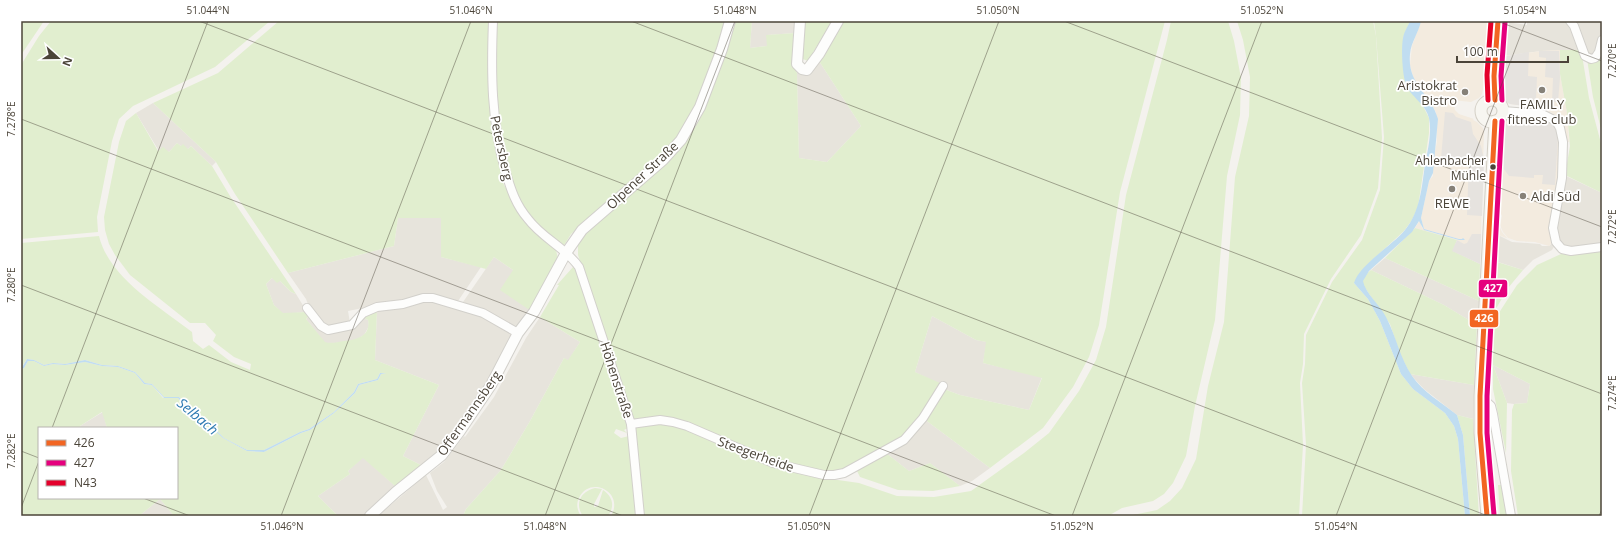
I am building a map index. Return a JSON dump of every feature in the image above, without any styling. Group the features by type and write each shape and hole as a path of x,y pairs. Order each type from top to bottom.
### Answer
{"main road":[{"path":"1495,100 1485,103 1482,111 1483,116 1487,120 1495,121 1500,118 1503,111 1501,105 1495,100 1494,76 1498,21"},
{"path":"1486,516 1480,433 1480,396 1495,121"}],"street":[{"name":"Petersberg","path":"492,21 493,104 496,135 510,187 515,202 528,220 545,237 566,253"},
{"name":"Olpener Straße","path":"566,253 582,230 663,160 681,140 700,107 722,49 730,21"},
{"path":"800,21 797,64 802,69 807,70 822,50 838,21"},
{"path":"1570,21 1574,26 1585,56 1588,58 1595,58 1597,56 1602,40"},
{"path":"1503,111 1542,114 1556,121 1560,128 1563,142 1562,178 1553,228 1556,242 1562,249 1571,251 1602,248"},
{"name":"Offermannsberg","path":"370,515 405,484 442,455 491,385 518,333 534,312 566,253"},
{"name":"Höhenstraße","path":"566,253 574,259 579,267 631,424 640,516"},
{"path":"307,308 321,326 328,330 352,325 363,313 377,307 403,304 423,298 434,298 483,313 518,333"},
{"name":"Steegerheide","path":"631,424 660,420 678,423 773,463 816,474 834,475 844,473 904,440 919,422 943,386"},
{"path":"1480,396 1491,406 1510,516"}],"shaded area":[{"path":"752,21 797,21 795,33 767,35 767,46 750,48"},
{"path":"1421,21 1491,21 1489,65 1482,94 1479,98 1471,102 1453,100 1455,110 1459,114 1474,119 1473,120 1483,128 1484,132 1480,264 1457,240 1415,228 1420,220 1422,228 1427,231 1459,240 1465,239 1459,239 1424,229 1421,218 1429,181 1433,176 1433,161 1437,142 1436,112 1414,80 1410,65 1412,46"},
{"path":"1527,21 1568,21 1581,50 1541,51 1504,56 1505,22 1527,25"},
{"path":"1573,21 1602,21 1602,33 1596,55 1588,55"},
{"path":"1560,50 1560,74 1567,113 1569,142 1561,121 1556,115 1541,108 1510,104 1506,102 1504,97 1506,56"},
{"path":"1539,51 1559,51 1560,78 1558,102 1552,102 1553,78 1545,77 1546,58 1539,57"},
{"path":"1529,52 1528,76 1537,77 1536,99 1544,103 1546,102 1544,109 1510,104 1506,102 1504,97 1506,56"},
{"path":"819,61 861,126 827,162 799,158 797,73 809,74"},
{"path":"153,103 216,162 212,166 191,146 188,149 177,143 169,152 159,151 136,113"},
{"path":"1445,112 1453,113 1456,117 1471,122 1473,134 1481,146 1484,160 1482,216 1467,215 1469,160 1441,159"},
{"path":"1541,117 1550,121 1556,129 1559,140 1560,154 1557,185 1550,219 1550,230 1553,242 1549,246 1535,242 1517,241 1508,238 1500,225 1502,216 1500,212 1499,225 1502,232 1508,239 1496,234 1502,126 1505,122 1510,120 1510,118"},
{"path":"1514,119 1541,119 1553,124 1558,137 1555,185 1542,184 1543,175 1534,175 1534,178 1509,176 1503,168 1505,125"},
{"path":"1566,176 1602,193 1602,243 1570,248 1563,246 1560,242 1557,233 1557,221"},
{"path":"398,218 441,218 441,257 481,267 458,301 434,295 388,303 348,311 350,323 326,326 309,307 306,299 288,273 394,246"},
{"path":"1472,234 1481,234 1480,264 1452,251 1457,240 1464,244 1467,243"},
{"path":"1496,234 1512,242 1549,246 1553,242 1555,245 1552,250 1533,260 1523,270 1495,261"},
{"path":"494,257 513,270 531,311 518,327 515,328 486,312 463,302"},
{"path":"1385,258 1479,301 1477,325 1444,305 1371,270"},
{"path":"272,278 280,281 291,292 296,294 307,312 283,314 274,305 266,284"},
{"path":"433,301 478,314 512,334 499,366 439,453 423,466 403,456 439,385 375,360 377,310 416,302"},
{"path":"310,315 326,332 364,318 368,320 369,326 364,335 356,340 329,344 325,343 306,319"},
{"path":"932,316 976,340 987,342 983,363 1042,377 1029,410 960,395 944,389 947,383 941,385 915,372"},
{"path":"540,317 580,342 568,361 564,358 530,421 501,470 466,509 463,516 378,516 426,475 443,510 447,507 437,491 430,473 444,462 464,436 465,437 494,397 526,338"},
{"path":"1493,365 1530,384 1527,403 1507,403"},
{"path":"1410,374 1474,385 1473,419 1457,415 1424,389"},
{"path":"103,412 107,427 80,426"},
{"path":"924,419 990,468 972,481 960,486 930,463 909,471 886,453"},
{"path":"363,457 396,487 365,516 338,516 318,496 350,474 348,471"},
{"path":"160,499 174,516 139,516"}],"green space":[{"path":"21,21 44,21 21,55"},
{"path":"51,21 270,21 215,67 133,106 119,119 112,141 97,217 98,232 21,239 21,65 39,36"},
{"path":"279,21 489,21 489,98 503,183 520,214 536,232 556,250 558,259 531,311 500,290 513,270 494,257 486,269 441,257 441,218 398,218 394,246 288,273 235,194 216,162 153,103 218,73"},
{"path":"496,21 725,21 720,43 692,115 684,128 662,155 571,234 563,247 540,228 525,210 510,180 498,117 495,78"},
{"path":"733,21 752,21 750,48 767,46 766,35 795,33 792,64 797,73 799,158 827,162 861,126 819,61 841,21 1165,21 1120,192 1099,325 1089,357 1073,387 1043,428 990,468 924,419 944,389 960,395 1029,410 1042,378 983,363 986,342 976,340 932,316 915,372 940,383 940,385 912,428 902,439 838,473 828,473 784,464 687,425 636,420 633,418 578,255 578,241 587,230 685,140 699,119 717,76 727,48"},
{"path":"804,21 832,21 808,61 800,58"},
{"path":"1171,21 1228,21 1234,41 1241,78 1240,115 1227,176 1215,320 1195,406 1186,456 1173,483 1164,494 1153,501 1122,508 1108,516 642,516 635,428 637,426 661,424 677,426 749,457 810,476 859,483 897,496 934,497 971,491 1049,433 1079,391 1096,360 1106,327 1126,195"},
{"path":"1237,21 1373,21 1376,36 1382,138 1378,188 1361,235 1331,279 1304,334 1303,364 1300,383 1303,445 1299,516 1128,516 1157,510 1170,501 1182,488 1196,459 1208,386 1224,322 1235,177 1249,116 1250,77 1243,40"},
{"path":"1374,21 1410,21 1403,38 1408,88 1423,106 1429,118 1429,133 1418,207 1412,220 1404,231 1370,262 1354,283 1368,299 1380,321 1401,374 1413,389 1445,413 1454,426 1458,439 1465,516 1302,516 1306,445 1302,383 1305,364 1306,335 1332,282 1362,240 1380,190 1384,137"},
{"path":"1560,50 1581,50 1589,98 1602,147 1602,193 1565,175 1570,146 1567,113 1560,74"},
{"path":"1602,50 1602,133 1593,97 1587,59"},
{"path":"136,113 158,151 163,147 169,152 177,143 181,146 183,144 188,149 191,146 212,166 230,196 296,294 291,292 280,281 277,283 272,278 266,284 274,305 283,313 307,312 310,315 306,319 325,342 332,343 353,340 362,336 367,330 368,325 368,320 364,318 377,310 375,360 439,385 403,456 423,466 396,487 363,458 348,471 350,474 318,496 338,516 174,516 160,499 139,516 21,516 21,369 24,368 28,361 34,361 44,366 53,364 65,365 85,362 102,366 118,367 135,373 144,384 152,385 163,398 178,398 197,419 209,425 223,438 247,451 264,452 310,430 334,413 355,393 359,385 378,380 381,374 386,373 380,373 377,379 358,384 354,392 334,412 309,429 264,450 247,450 224,438 210,424 197,418 179,397 164,397 152,384 145,383 135,372 118,366 102,365 85,360 65,364 53,363 44,365 34,360 27,359 21,368 21,243 99,236 113,265 124,278 151,302 192,332 193,341 203,349 209,345 231,362 250,370 251,364 234,357 213,341 216,335 205,323 190,323 130,275 115,255 109,244 105,230 104,217 119,142 126,121"},
{"path":"1415,228 1457,240 1453,251 1480,264 1479,301 1385,258"},
{"path":"1602,250 1602,516 1518,516 1511,471 1512,410 1514,404 1527,403 1530,384 1493,365 1493,322 1517,285 1537,265 1561,254"},
{"path":"1494,261 1523,270 1508,288 1497,307 1493,310"},
{"path":"573,267 576,268 624,407 628,428 624,430 627,433 616,429 614,433 621,438 629,436 638,516 611,516 614,507 613,500 610,494 604,489 598,487 584,491 579,498 577,507 581,516 463,516 466,509 501,470 530,421 564,358 568,360 580,342 540,317 559,285 557,285"},
{"path":"1371,270 1444,305 1477,325 1474,385 1410,374 1400,354 1390,324 1363,285 1365,276"},
{"path":"1493,365 1507,403 1506,453 1493,389"},
{"path":"1457,415 1473,419 1479,516 1470,516 1463,435"},
{"path":"886,453 909,471 930,463 960,486 933,491 898,490 860,477 856,469"},
{"path":"1498,485 1502,485 1507,516 1500,516"},
{"path":"595,488 602,489 594,504 594,507 598,506 603,490 611,499 612,509 608,516 583,516 580,511 580,499 586,492"}],"water":[{"path":"1410,21 1421,21 1413,41 1410,54 1412,74 1435,110 1438,119 1433,173 1429,181 1421,218 1424,229 1459,239 1463,238 1465,240 1459,240 1424,230 1419,221 1412,232 1369,271 1363,281 1364,286 1386,317 1404,362 1416,382 1457,415 1463,435 1470,516 1465,516 1458,439 1454,426 1445,413 1413,389 1401,374 1380,321 1368,299 1354,283 1362,269 1405,230 1414,215 1420,199 1429,141 1430,123 1428,114 1408,89 1404,79 1402,43"},
{"path":"27,359 34,360 44,365 53,363 65,364 85,360 102,365 118,366 135,372 145,383 152,384 164,397 179,397 197,418 210,424 224,438 247,450 264,450 309,429 334,412 354,392 358,384 377,379 380,373 386,373 381,374 378,380 359,385 355,393 334,413 310,430 264,452 247,451 223,438 209,425 197,419 178,398 164,398 152,385 144,384 135,373 118,367 102,366 85,362 65,365 53,364 44,366 34,361 28,361 24,368 21,369"}],"transit line":[{"name":"N43","path":"1488,100 1487,75 1491,21"},
{"name":"426","path":"1495,100 1494,76 1498,21"},
{"name":"427","path":"1502,100 1501,76 1505,22"},
{"name":"426","path":"1487,516 1480,433 1480,396 1495,121"},
{"name":"427","path":"1494,515 1487,433 1487,396 1502,121"}],"place":[{"name":"FAMILY fitness club","path":"1542,90"},
{"name":"Aristokrat Bistro","path":"1465,92"},
{"name":"Ahlenbacher Mühle","path":"1493,167"},
{"name":"REWE","path":"1452,189"},
{"name":"Aldi Süd","path":"1523,196"}],"water label":[{"name":"Selbach","path":"198,416"}]}
